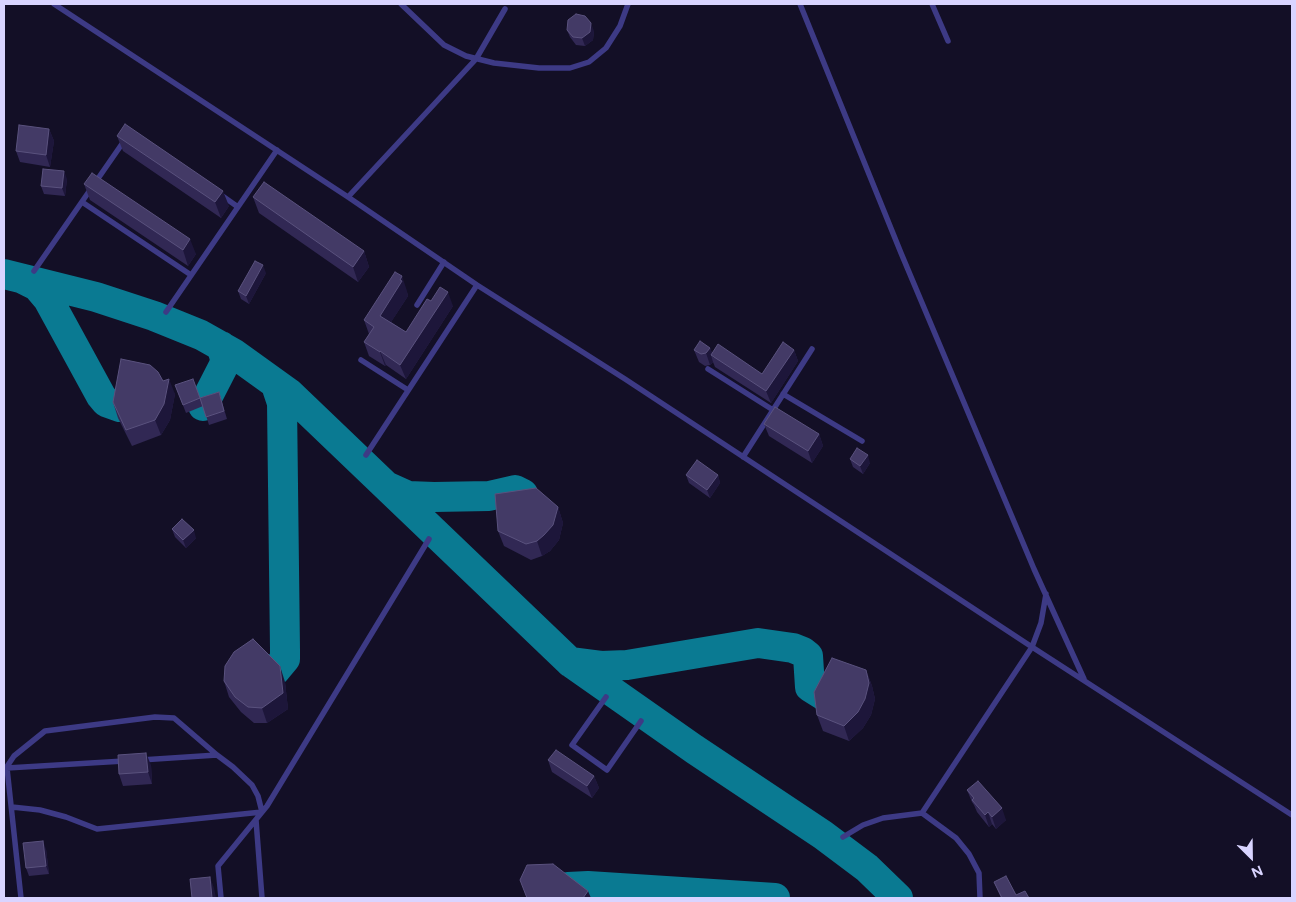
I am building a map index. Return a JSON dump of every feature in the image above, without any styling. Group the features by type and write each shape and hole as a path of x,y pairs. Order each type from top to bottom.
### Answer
{"lane":[{"path":"54,4 348,197 477,285 1292,815"},
{"path":"401,4 444,45 466,56 494,63 539,68 570,68 589,62 606,48 620,26 628,4"},
{"path":"800,4 901,252 1084,679"},
{"path":"932,4 948,41"},
{"path":"348,197 476,59 505,9"},
{"path":"34,271 130,132"},
{"path":"166,312 277,150"},
{"path":"215,191 238,207"},
{"path":"82,202 191,275"},
{"path":"417,305 444,262"},
{"path":"366,455 477,285"},
{"path":"743,457 812,349"},
{"path":"361,360 408,390"},
{"path":"708,370 773,410"},
{"path":"783,394 862,441"},
{"path":"221,898 218,866 262,812 429,539"},
{"path":"922,813 1032,647 1041,623 1046,594"},
{"path":"606,697 572,745 607,770 641,721"},
{"path":"21,898 12,806 5,769 14,756 45,731 155,717 174,718 252,785 258,796 262,812"},
{"path":"5,769 217,755"},
{"path":"12,806 40,810 66,817 97,829 262,812"},
{"path":"843,837 863,825 883,818 922,813 956,838 969,854 978,873 980,898"},
{"path":"256,820 262,898"}],"building":[{"path":"576,14 585,16 591,23 590,32 582,38 573,37 567,30 568,20"},
{"path":"125,124 223,191 215,202 117,136"},
{"path":"19,125 49,129 46,155 16,151"},
{"path":"43,169 64,171 62,188 41,186"},
{"path":"92,173 190,239 183,250 84,184"},
{"path":"264,182 364,251 353,267 253,197"},
{"path":"255,261 263,265 246,296 238,291"},
{"path":"395,272 402,276 400,280 402,281 380,316 406,332 427,299 431,301 440,287 448,292 400,365 364,342 374,327 364,320"},
{"path":"700,341 710,348 706,353 701,354 694,350"},
{"path":"783,342 794,350 766,391 711,355 718,344 762,374"},
{"path":"121,359 150,365 158,372 163,381 169,379 164,404 155,420 126,430 113,402"},
{"path":"193,379 200,398 183,405 175,385"},
{"path":"219,392 224,411 206,417 200,398"},
{"path":"775,407 819,434 808,451 764,424"},
{"path":"857,448 868,455 860,466 850,459"},
{"path":"697,460 718,475 707,490 686,475"},
{"path":"536,488 558,507 553,525 537,541 526,544 498,531 495,494"},
{"path":"182,519 194,530 183,540 172,529"},
{"path":"253,639 280,666 283,693 262,708 248,707 235,697 224,681 225,666 234,652"},
{"path":"832,658 866,670 869,683 865,699 858,712 844,726 817,715 814,692"},
{"path":"556,750 594,776 587,786 548,760"},
{"path":"146,753 148,772 119,774 118,755"},
{"path":"978,781 1002,808 992,817 988,812 985,815 972,800 974,798 967,790"},
{"path":"43,841 46,866 26,868 23,843"},
{"path":"553,864 588,891 583,898 527,898 520,880 527,865"},
{"path":"1006,876 1016,895 1025,891 1029,898 1002,898 994,882"},
{"path":"210,877 212,898 192,898 190,879"}],"taxiway":[{"path":"4,274 96,297 154,316 201,335 233,353 290,394 570,662 694,749 823,835 867,868 898,898"},
{"path":"23,279 37,286 48,299 101,396 106,402 120,407"},
{"path":"203,406 224,365 225,358 221,346"},
{"path":"275,671 285,659 282,403 276,385"},
{"path":"388,487 408,496 434,497 489,496 515,490 523,494 528,506"},
{"path":"570,662 601,666 627,665 758,643 793,648 803,652 808,656 810,687 826,697"},
{"path":"568,887 588,886 775,898"}]}
